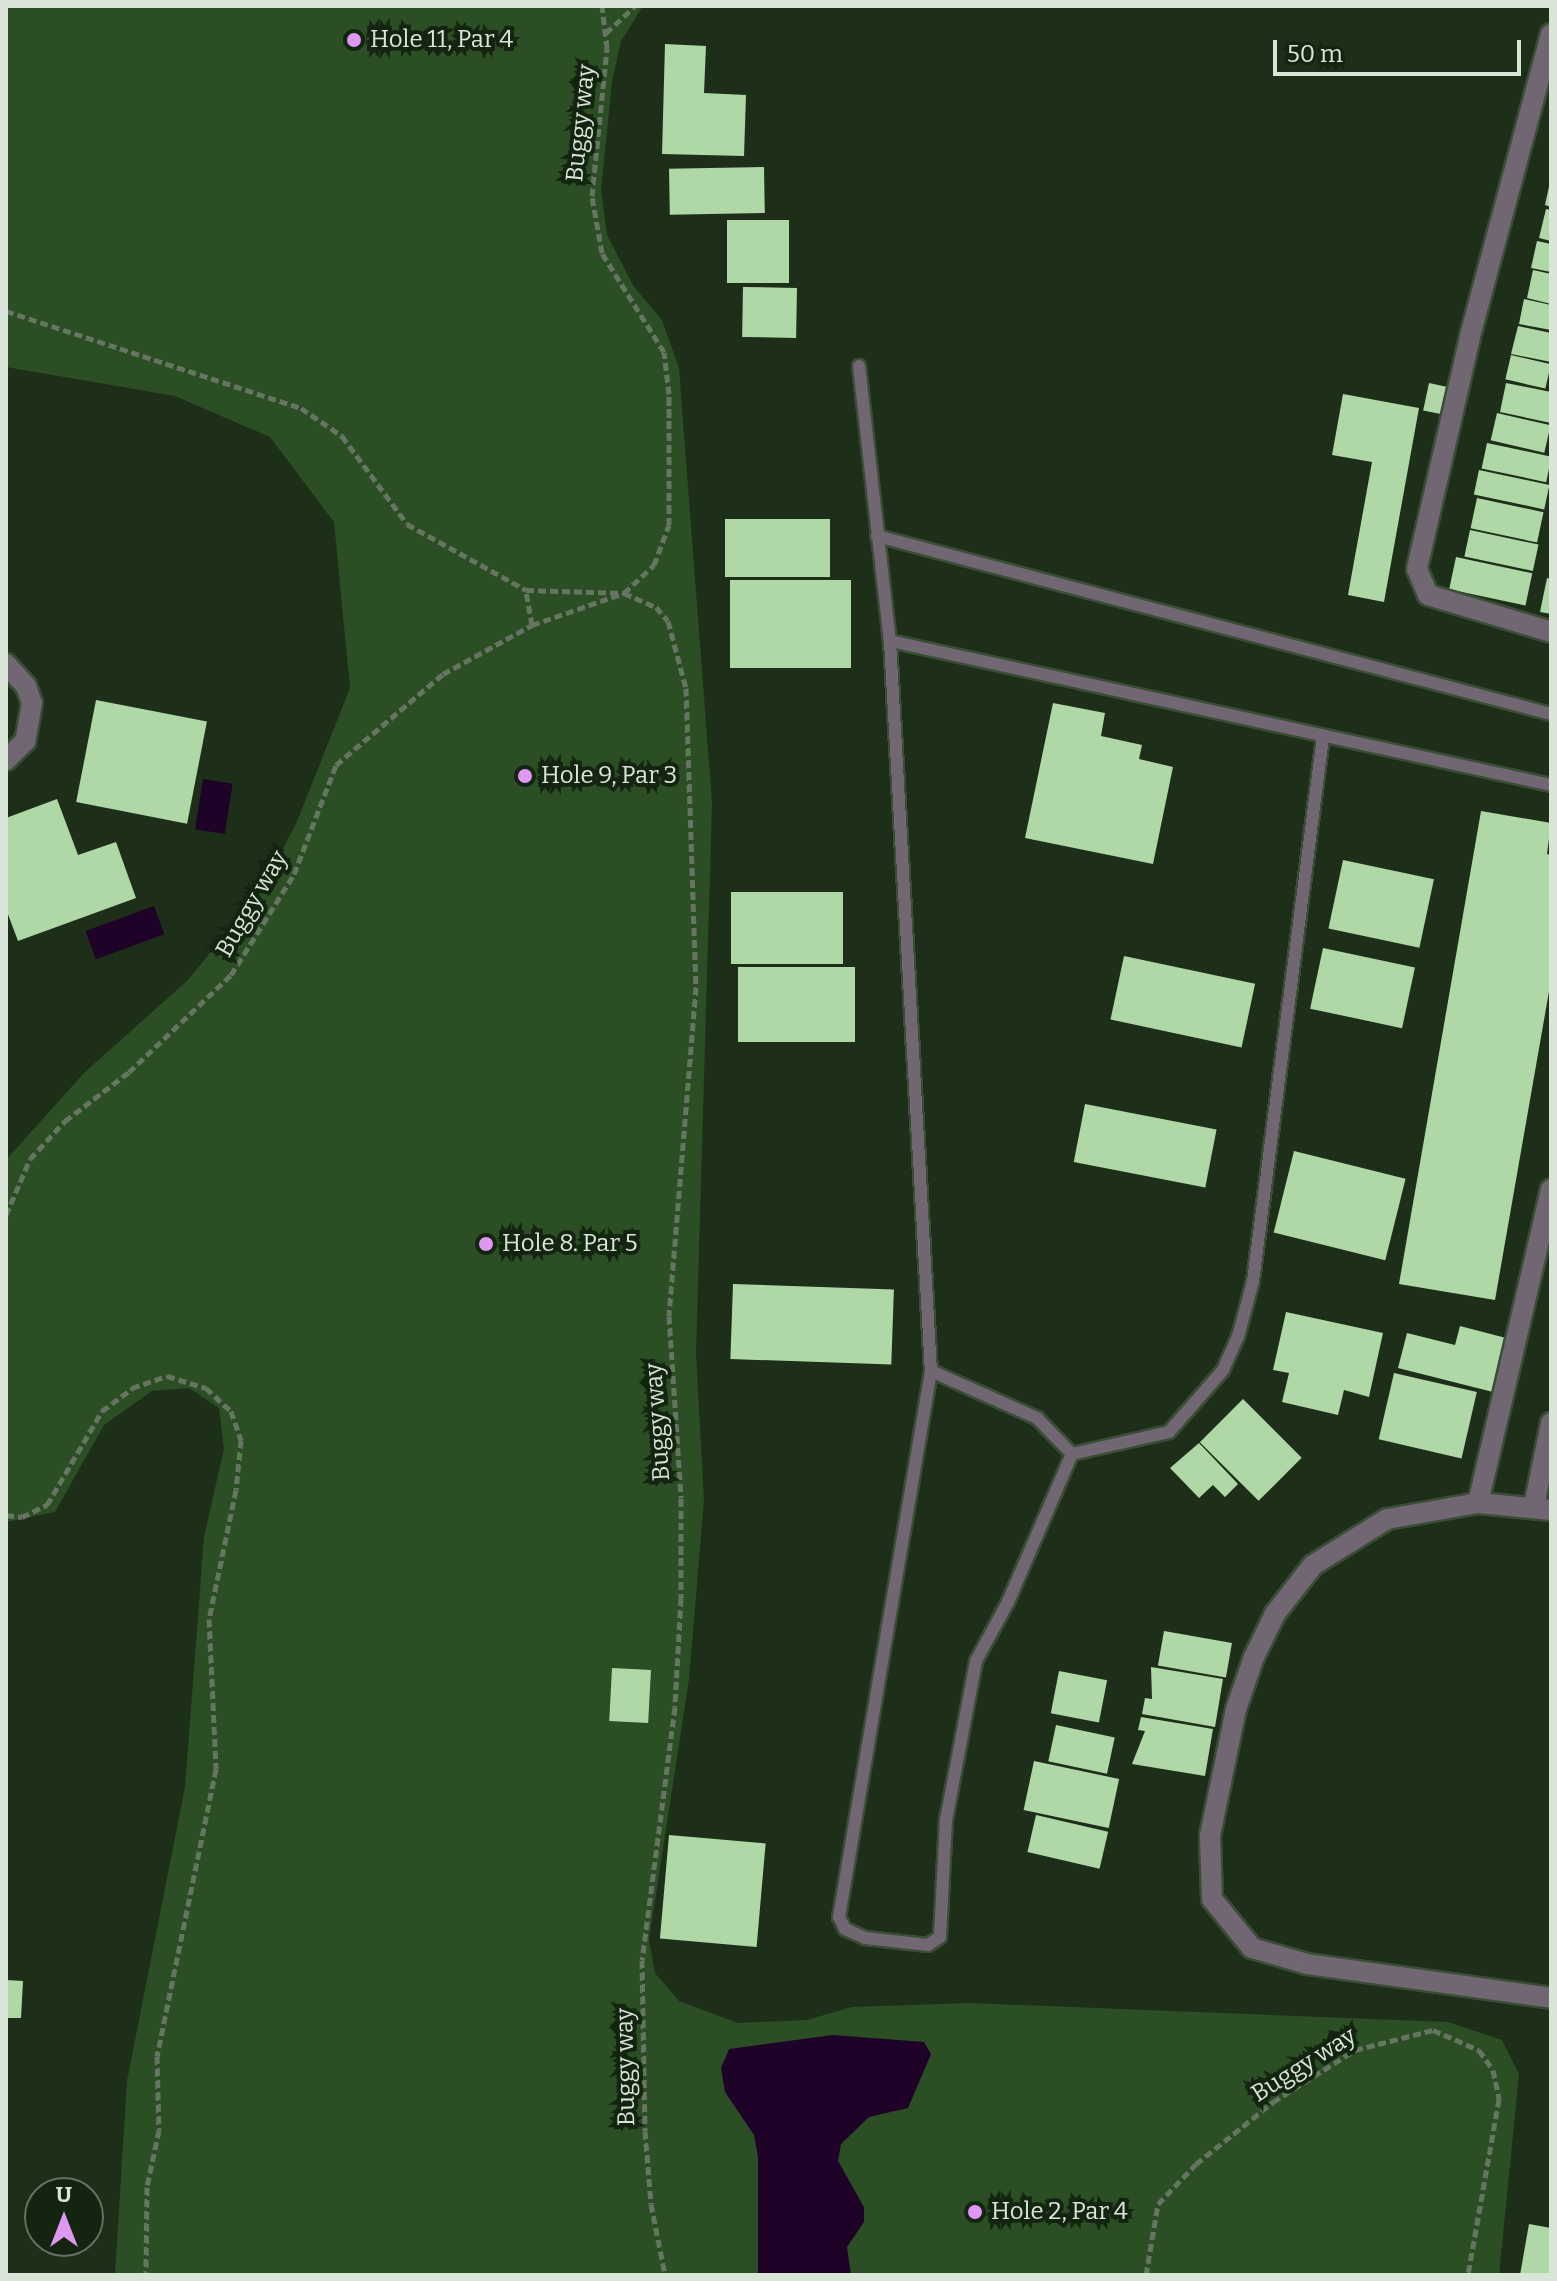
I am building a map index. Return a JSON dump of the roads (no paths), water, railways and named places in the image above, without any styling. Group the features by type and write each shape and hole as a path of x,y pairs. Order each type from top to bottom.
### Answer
{"street":[{"path":"1551,34 1470,337 1417,569 1428,595 1551,632"},
{"path":"6,664 26,686 32,703 25,741 6,760"},
{"path":"1478,1503 1551,1189"},
{"path":"1551,1423 1542,1508 1478,1503 1387,1519 1355,1536 1313,1565 1275,1614 1236,1709 1210,1836 1212,1899 1252,1948 1293,1960 1551,1998"}],"lane":[{"path":"859,366 890,641 931,1371 839,1917 845,1929 865,1938 928,1945 940,1937 946,1820 976,1661 1008,1602 1072,1454"},
{"path":"877,536 1551,714"},
{"path":"890,641 1551,785"},
{"path":"1072,1454 1169,1432 1223,1370 1238,1337 1253,1281 1323,737"},
{"path":"931,1371 990,1393 1037,1418 1072,1454"}],"place":[{"name":"Hole 11, Par 4","path":"354,40"},
{"name":"Hole 9, Par 3","path":"525,776"},
{"name":"Hole 8. Par 5","path":"486,1244"},
{"name":"Hole 2, Par 4","path":"975,2212"}]}
